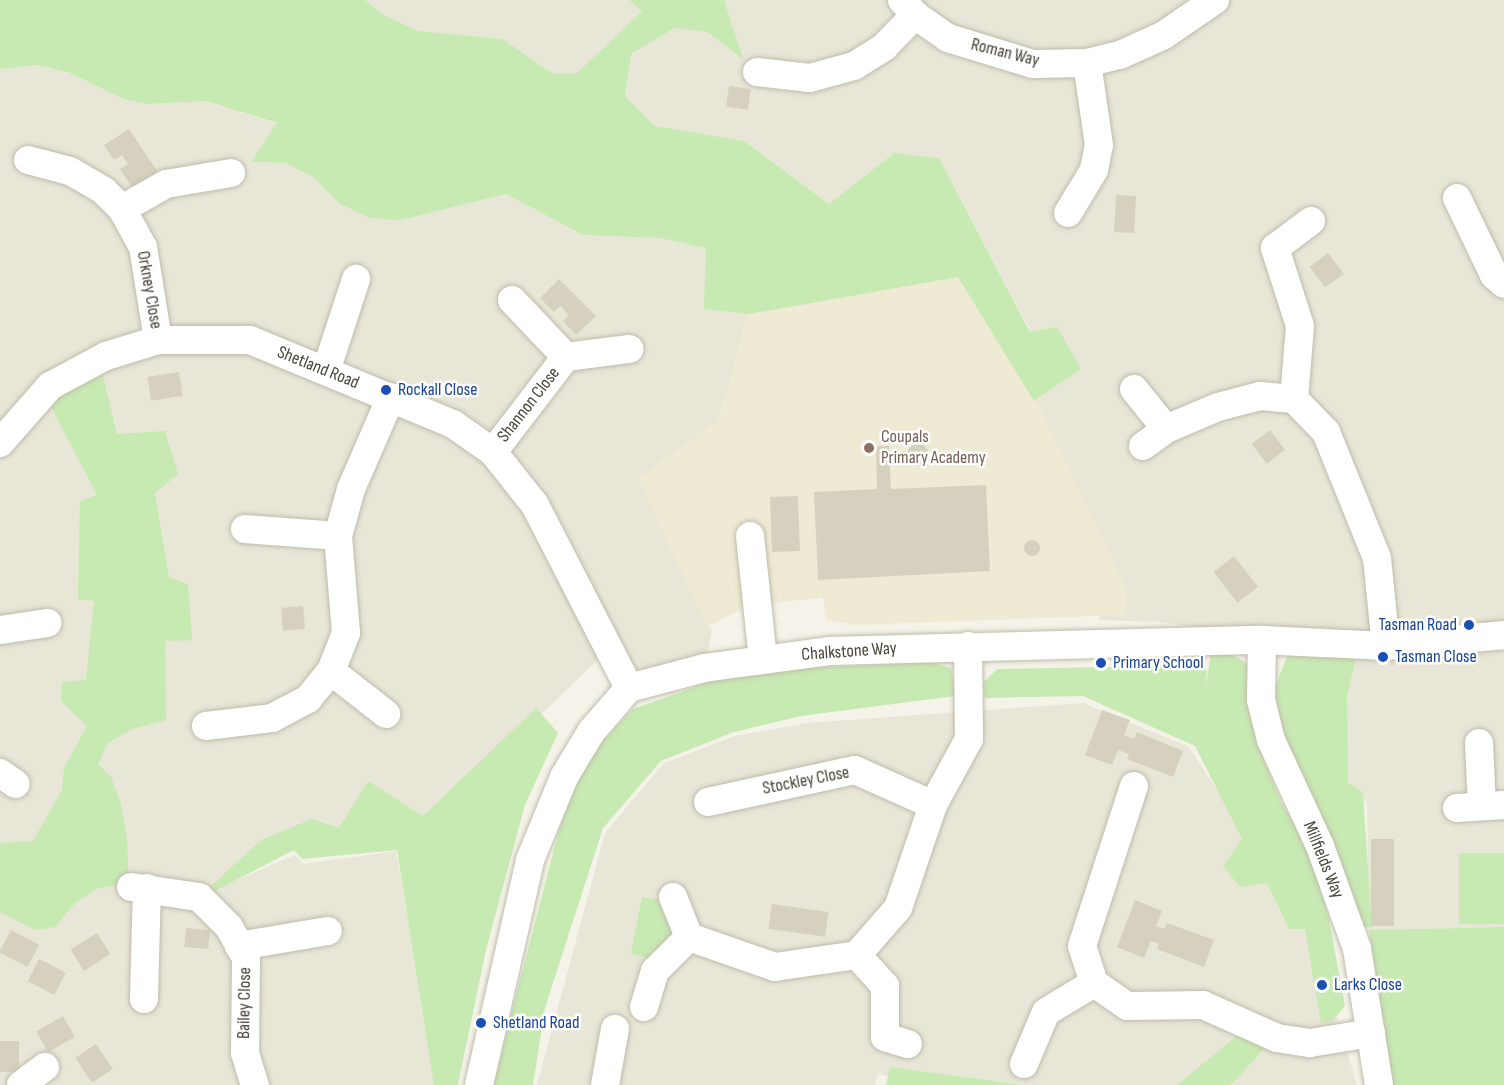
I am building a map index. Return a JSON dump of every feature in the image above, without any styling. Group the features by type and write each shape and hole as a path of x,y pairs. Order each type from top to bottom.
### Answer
{"street":[{"name":"Roman Way","path":"908,8 948,38 1034,64 1087,63 1120,55 1164,35 1215,0"},
{"path":"757,72 810,78 854,66 884,47 908,8"},
{"path":"1068,213 1094,170 1099,145 1087,63"},
{"name":"Orkney Close","path":"28,160 70,171 104,191 122,209 143,246 158,340"},
{"path":"122,209 166,184 231,173"},
{"path":"1457,198 1494,275 1504,284"},
{"path":"1294,399 1300,326 1275,249 1311,220"},
{"path":"326,371 357,279"},
{"path":"512,300 566,357 629,349"},
{"name":"Shetland Road","path":"0,443 50,386 106,356 158,340 250,340 453,424 493,452 535,505 629,688"},
{"name":"Shannon Close","path":"493,452 566,357"},
{"path":"1134,389 1166,429"},
{"path":"1143,446 1166,429 1218,407 1260,396 1294,399 1326,432 1377,558 1386,646"},
{"path":"206,726 272,718 308,699 331,671 346,633 338,536 351,489 391,397"},
{"path":"245,529 338,536"},
{"path":"750,536 763,659"},
{"path":"0,630 47,623"},
{"name":"Chalkstone Way","path":"629,688 704,668 829,651 1262,640 1386,646 1504,635"},
{"name":"Millfields Way","path":"1262,640 1261,700 1271,740 1320,846 1351,931 1379,1085"},
{"path":"689,937 702,939 775,967 857,955 898,908 933,805 969,739 968,646"},
{"path":"331,671 386,714"},
{"path":"479,1085 530,860 564,777 591,732 629,688"},
{"path":"1479,743 1481,806"},
{"name":"Stockley Close","path":"708,802 855,770 933,805"},
{"path":"1134,786 1082,946 1094,983 1127,1006 1203,1005 1277,1038 1310,1043 1371,1033"},
{"name":"Bailey Close","path":"144,999 139,888 199,897 229,927 246,958 245,1053 255,1085"},
{"path":"673,897 689,937"},
{"path":"239,946 328,931"},
{"path":"644,1007 654,971 689,937"},
{"path":"857,955 885,986 885,1037 908,1044"},
{"path":"1024,1064 1046,1012 1094,983"},
{"path":"605,1085 615,1029"},
{"path":"21,1085 45,1067"}],"shaded area":[{"path":"365,0 629,0 642,11 577,73 553,74 503,39 418,31 380,13"},
{"path":"724,0 1504,0 1504,927 1369,930 1367,803 1348,783 1334,646 1160,622 1097,620 1114,596 1034,401 1081,369 1031,332 939,158 894,153 829,204 744,141 655,126 625,96 631,54 675,28 707,32 742,58"},
{"path":"37,65 68,72 149,104 206,101 278,124 251,162 286,163 314,178 340,204 401,220 506,194 583,235 660,238 706,248 705,309 749,314 716,429 646,486 712,631 704,668 629,688 608,650 427,824 268,849 213,890 295,855 303,864 396,851 437,1085 0,1085 0,69"},
{"name":"Coupals Primary Academy","path":"955,234 1127,589 1125,615 855,625 826,620 823,598 750,605 707,627 638,478 720,419 752,293"},
{"path":"1083,703 1189,747 1313,937 1357,1085 930,1085 878,1074 875,1085 537,1085 605,833 664,763 735,736 807,723"}],"green space":[{"path":"0,0 365,0 380,13 418,31 503,39 553,74 577,73 642,11 629,0 724,0 743,59 707,32 675,28 631,54 625,96 655,126 744,141 829,204 894,153 939,158 1030,332 1057,327 1081,369 1034,401 958,277 749,314 704,309 706,248 660,238 583,235 506,194 401,220 370,218 340,204 314,178 286,163 251,162 277,123 206,101 149,104 124,99 68,72 37,65 0,69"},
{"path":"101,369 117,434 165,431 178,474 155,493 169,577 188,584 192,640 165,641 166,720 132,729 107,744 98,764 111,777 121,804 127,839 129,884 98,888 75,903 55,927 35,930 0,912 0,843 33,841 62,790 64,768 87,726 61,701 62,682 86,680 94,601 78,599 80,501 97,495 46,397"},
{"path":"1305,652 1357,653 1347,695 1348,782 1363,793 1372,928 1361,926 1283,741 1275,688 1287,656"},
{"path":"1211,653 1229,653 1248,664 1259,748 1280,800 1311,854 1329,920 1345,1006 1332,1021 1321,1023 1305,929 1289,929 1267,883 1240,887 1223,866 1242,839 1195,746 1083,696 985,698 982,684 997,669 1150,666 1207,670 1205,690"},
{"path":"930,662 951,668 955,696 801,716 734,732 661,761 603,828 545,1008 533,1085 493,1085 559,830 587,758 633,709 720,678 808,668"},
{"path":"536,708 558,733 525,805 486,950 458,1085 434,1085 397,850 302,859 294,850 215,891 210,887 261,840 312,819 339,828 368,781 423,816"},
{"path":"1459,853 1504,853 1504,924 1459,924"},
{"path":"642,897 661,900 679,932 649,958 631,954"},
{"path":"1504,927 1504,1085 1393,1085 1369,930"},
{"path":"1239,1034 1266,1046 1237,1079 1229,1085 1177,1085"},
{"path":"890,1067 1022,1085 886,1085"}],"building":[{"path":"729,86 751,89 748,110 726,107"},
{"path":"129,129 157,171 132,187 120,169 128,164 122,155 114,160 104,145"},
{"path":"1116,195 1136,196 1134,233 1114,232"},
{"path":"1328,253 1344,274 1325,288 1310,267"},
{"path":"559,279 596,316 576,335 563,321 569,315 560,306 554,312 540,298"},
{"path":"179,372 183,396 151,401 147,377"},
{"path":"1270,430 1285,450 1267,464 1252,444"},
{"path":"918,444 926,447 929,455 926,463 918,466 910,463 907,455 910,447"},
{"path":"876,446 889,446 891,489 986,485 990,571 818,580 814,492 877,489"},
{"path":"798,496 800,551 772,552 770,497"},
{"path":"1029,540 1035,540 1040,548 1038,554 1029,556 1024,551 1024,545"},
{"path":"1234,556 1258,587 1238,603 1214,572"},
{"path":"303,606 305,629 283,631 281,608"},
{"path":"1102,710 1130,720 1124,735 1134,739 1137,732 1183,751 1173,777 1127,759 1129,754 1118,750 1112,765 1085,755"},
{"path":"1371,839 1394,839 1394,926 1371,926"},
{"path":"1135,900 1162,911 1156,926 1165,929 1167,923 1214,940 1204,967 1157,949 1159,944 1151,941 1144,958 1117,947"},
{"path":"772,904 828,912 825,937 769,929"},
{"path":"186,928 210,930 208,949 184,947"},
{"path":"11,930 39,945 28,967 0,952"},
{"path":"97,933 110,954 84,971 71,949"},
{"path":"39,959 66,973 54,995 28,981"},
{"path":"63,1016 75,1037 48,1052 36,1032"},
{"path":"0,1041 19,1041 19,1072 0,1072"},
{"path":"96,1044 113,1069 92,1083 75,1058"}],"place":[{"name":"Rockall Close","path":"386,390"},
{"name":"Coupals Primary Academy","path":"869,448"},
{"name":"Tasman Road","path":"1469,625"},
{"name":"Tasman Close","path":"1383,657"},
{"name":"Primary School","path":"1101,663"},
{"name":"Larks Close","path":"1322,985"},
{"name":"Shetland Road","path":"481,1023"}]}
